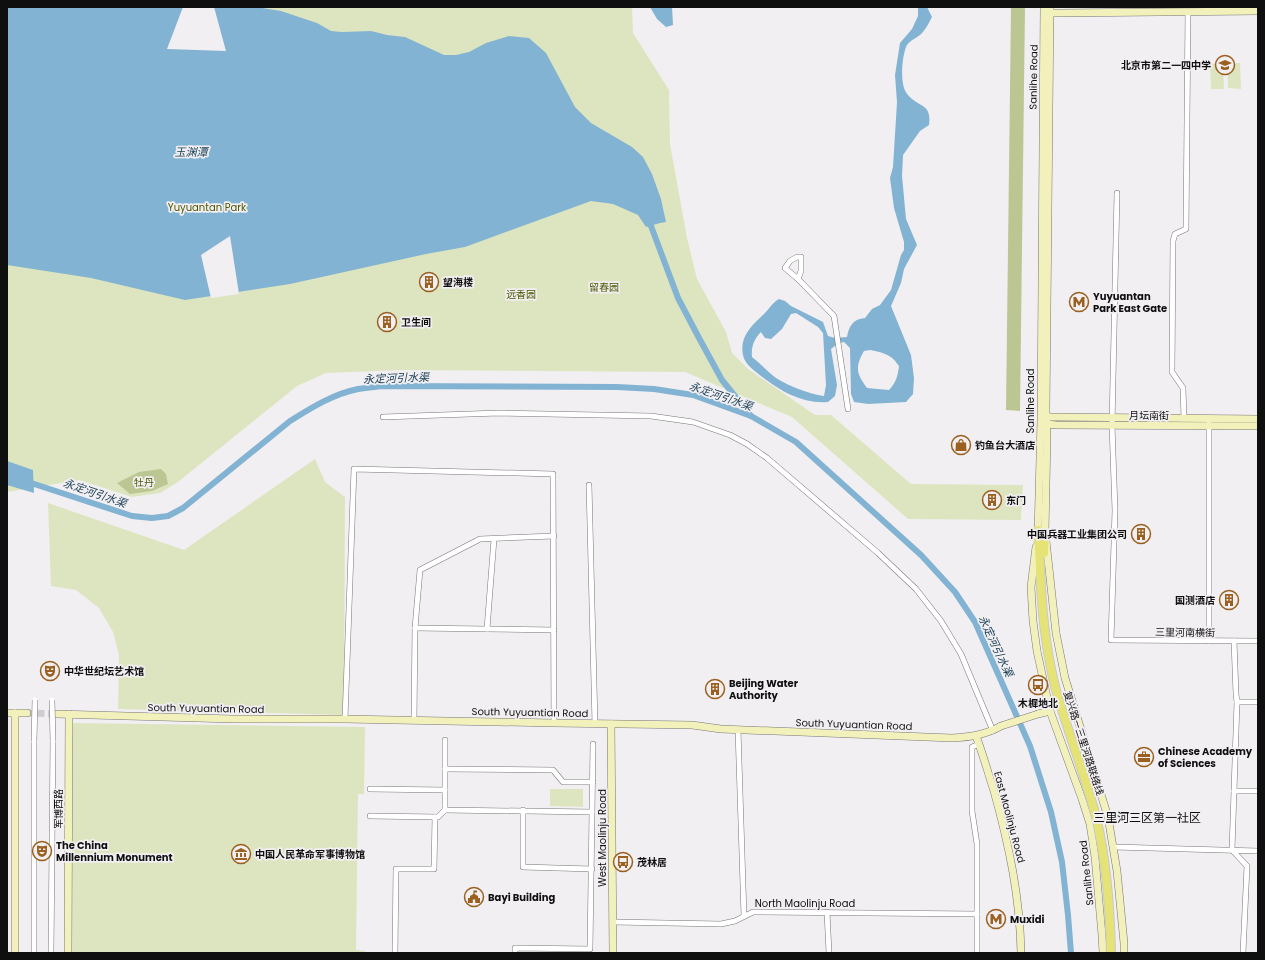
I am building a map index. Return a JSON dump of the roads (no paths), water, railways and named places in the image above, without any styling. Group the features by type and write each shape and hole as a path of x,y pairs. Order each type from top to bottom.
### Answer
{"main road":[{"name":"复兴路—三里河路联络线","path":"1042,531 1041,587 1043,624 1055,688 1089,790 1100,832 1108,885 1111,953"}],"street":[{"path":"1047,8 1188,12 1258,11"},
{"name":"Sanlihe Road","path":"1047,8 1042,531 1060,655 1065,678 1108,817 1114,848 1124,953"},
{"path":"1184,419 1183,388 1172,372 1173,241 1175,234 1186,229 1188,12"},
{"path":"1117,193 1113,422 1184,419 1209,422 1258,419"},
{"path":"798,279 834,316 848,409"},
{"path":"382,416 499,413 651,416 693,422 730,435 747,444 767,458 878,553 916,589 941,621 961,654 993,731"},
{"name":"月坛南街","path":"1044,420 1209,422 1258,426"},
{"name":"三里河南横街","path":"1113,422 1115,510 1111,640 1258,641"},
{"path":"1209,422 1209,641"},
{"path":"344,719 354,469 553,474 554,723"},
{"path":"589,485 595,724"},
{"name":"Sanlihe Road","path":"1042,531 1031,587 1033,621 1050,711 1080,792 1090,824 1095,857 1103,949"},
{"path":"414,720 415,628 420,570 480,539 554,536"},
{"path":"487,629 494,539"},
{"path":"415,628 554,630"},
{"path":"1234,641 1237,702 1232,850 1247,866 1242,953"},
{"path":"34,953 35,700"},
{"path":"51,953 52,700"},
{"path":"1237,702 1258,702"},
{"name":"South Yuyuantian Road","path":"57,714 233,719 344,719 692,725 721,730 952,738 976,736 993,731 1001,726 1050,711"},
{"path":"7,713 27,713"},
{"path":"15,713 15,953"},
{"name":"军博西路","path":"68,953 69,714"},
{"name":"West Maolinju Road","path":"611,724 613,953"},
{"path":"738,730 744,916"},
{"name":"East Maolinju Road","path":"976,736 980,744 1004,827 1013,866 1018,906 1021,953"},
{"path":"370,816 438,817 445,810 445,740"},
{"path":"515,953 515,948 590,951 593,744"},
{"path":"977,953 977,844 972,811 972,747 980,744"},
{"path":"445,769 553,770 563,782 593,782"},
{"path":"370,789 445,790"},
{"path":"1234,791 1258,791"},
{"path":"445,810 592,812"},
{"path":"523,810 523,867 592,869"},
{"path":"395,953 396,869 434,869 435,817"},
{"path":"1090,824 1108,817"},
{"path":"1114,848 1258,851"},
{"name":"North Maolinju Road","path":"613,922 721,924 735,921 753,912 977,914"},
{"path":"827,912 829,953"},
{"path":"1103,949 1118,949 1124,943"}],"water":[{"name":"玉渊潭","path":"7,7 256,7 281,11 317,23 331,31 371,31 405,37 444,55 456,55 469,52 486,43 509,36 529,38 546,53 575,107 591,123 632,147 643,157 652,174 661,199 666,222 646,227 638,215 613,204 591,201 465,247 426,254 290,284 185,300 91,278 7,265"},
{"path":"650,7 672,7 673,25 666,27 657,19"},
{"path":"918,7 927,7 932,17 924,31 906,47 903,58 902,79 905,91 908,95 927,109 929,113 929,125 920,131 903,155 902,176 906,219 917,245 904,269 901,283 891,306 911,355 914,378 913,394 906,402 868,404 854,402 851,394 850,348 844,342 837,344 831,349 837,385 835,396 828,402 808,401 789,394 772,384 750,367 744,358 742,349 743,343 751,327 779,299 823,322 828,336 835,338 847,337 852,324 857,320 865,318 872,309 880,305 891,290 901,255 904,250 904,242 894,208 890,178 893,167 897,102 895,75 900,43 912,29 918,16","holes":["796,313 818,327 823,333 826,385 824,396 806,392 781,381 773,376 752,357 752,350 756,337 761,332 765,338 771,339 782,329 791,314","870,350 887,355 899,366 896,379 889,390 867,388 859,374 859,361 864,351"]},
{"path":"7,461 33,470 34,493 7,485"}],"waterway":[{"path":"651,226 678,298 699,338 722,380 751,416"},
{"name":"永定河引水渠","path":"25,481 132,516 152,518 168,516 183,508 290,421 306,411 322,402 349,391 383,386 617,387 654,389 693,395 751,416 796,442 921,555 955,592 975,622 1030,746 1051,812 1062,862 1071,953"}],"tunnel":[{"path":"27,713 57,714"}],"place":[{"name":"北京市第二一四中学","path":"1225,65"},
{"name":"望海楼","path":"429,282"},
{"name":"Yuyuantan Park East Gate","path":"1079,302"},
{"name":"卫生间","path":"387,322"},
{"name":"钓鱼台大酒店","path":"961,445"},
{"name":"东门","path":"992,500"},
{"name":"中国兵器工业集团公司","path":"1141,534"},
{"name":"国测酒店","path":"1229,600"},
{"name":"中华世纪坛艺术馆","path":"50,671"},
{"name":"木樨地北","path":"1038,685"},
{"name":"Beijing Water Authority","path":"715,689"},
{"name":"Chinese Academy of Sciences","path":"1144,757"},
{"name":"The China Millennium Monument","path":"42,851"},
{"name":"中国人民革命军事博物馆","path":"241,854"},
{"name":"茂林居","path":"623,862"},
{"name":"Bayi Building","path":"474,897"},
{"name":"Muxidi","path":"996,919"}],"district":[{"name":"三里河三区第一社区","path":"1147,818"}],"park label":[{"name":"Yuyuantan Park","path":"207,207"},
{"name":"留春园","path":"604,287"},
{"name":"远香园","path":"521,294"},
{"name":"牡丹","path":"144,482"}]}
